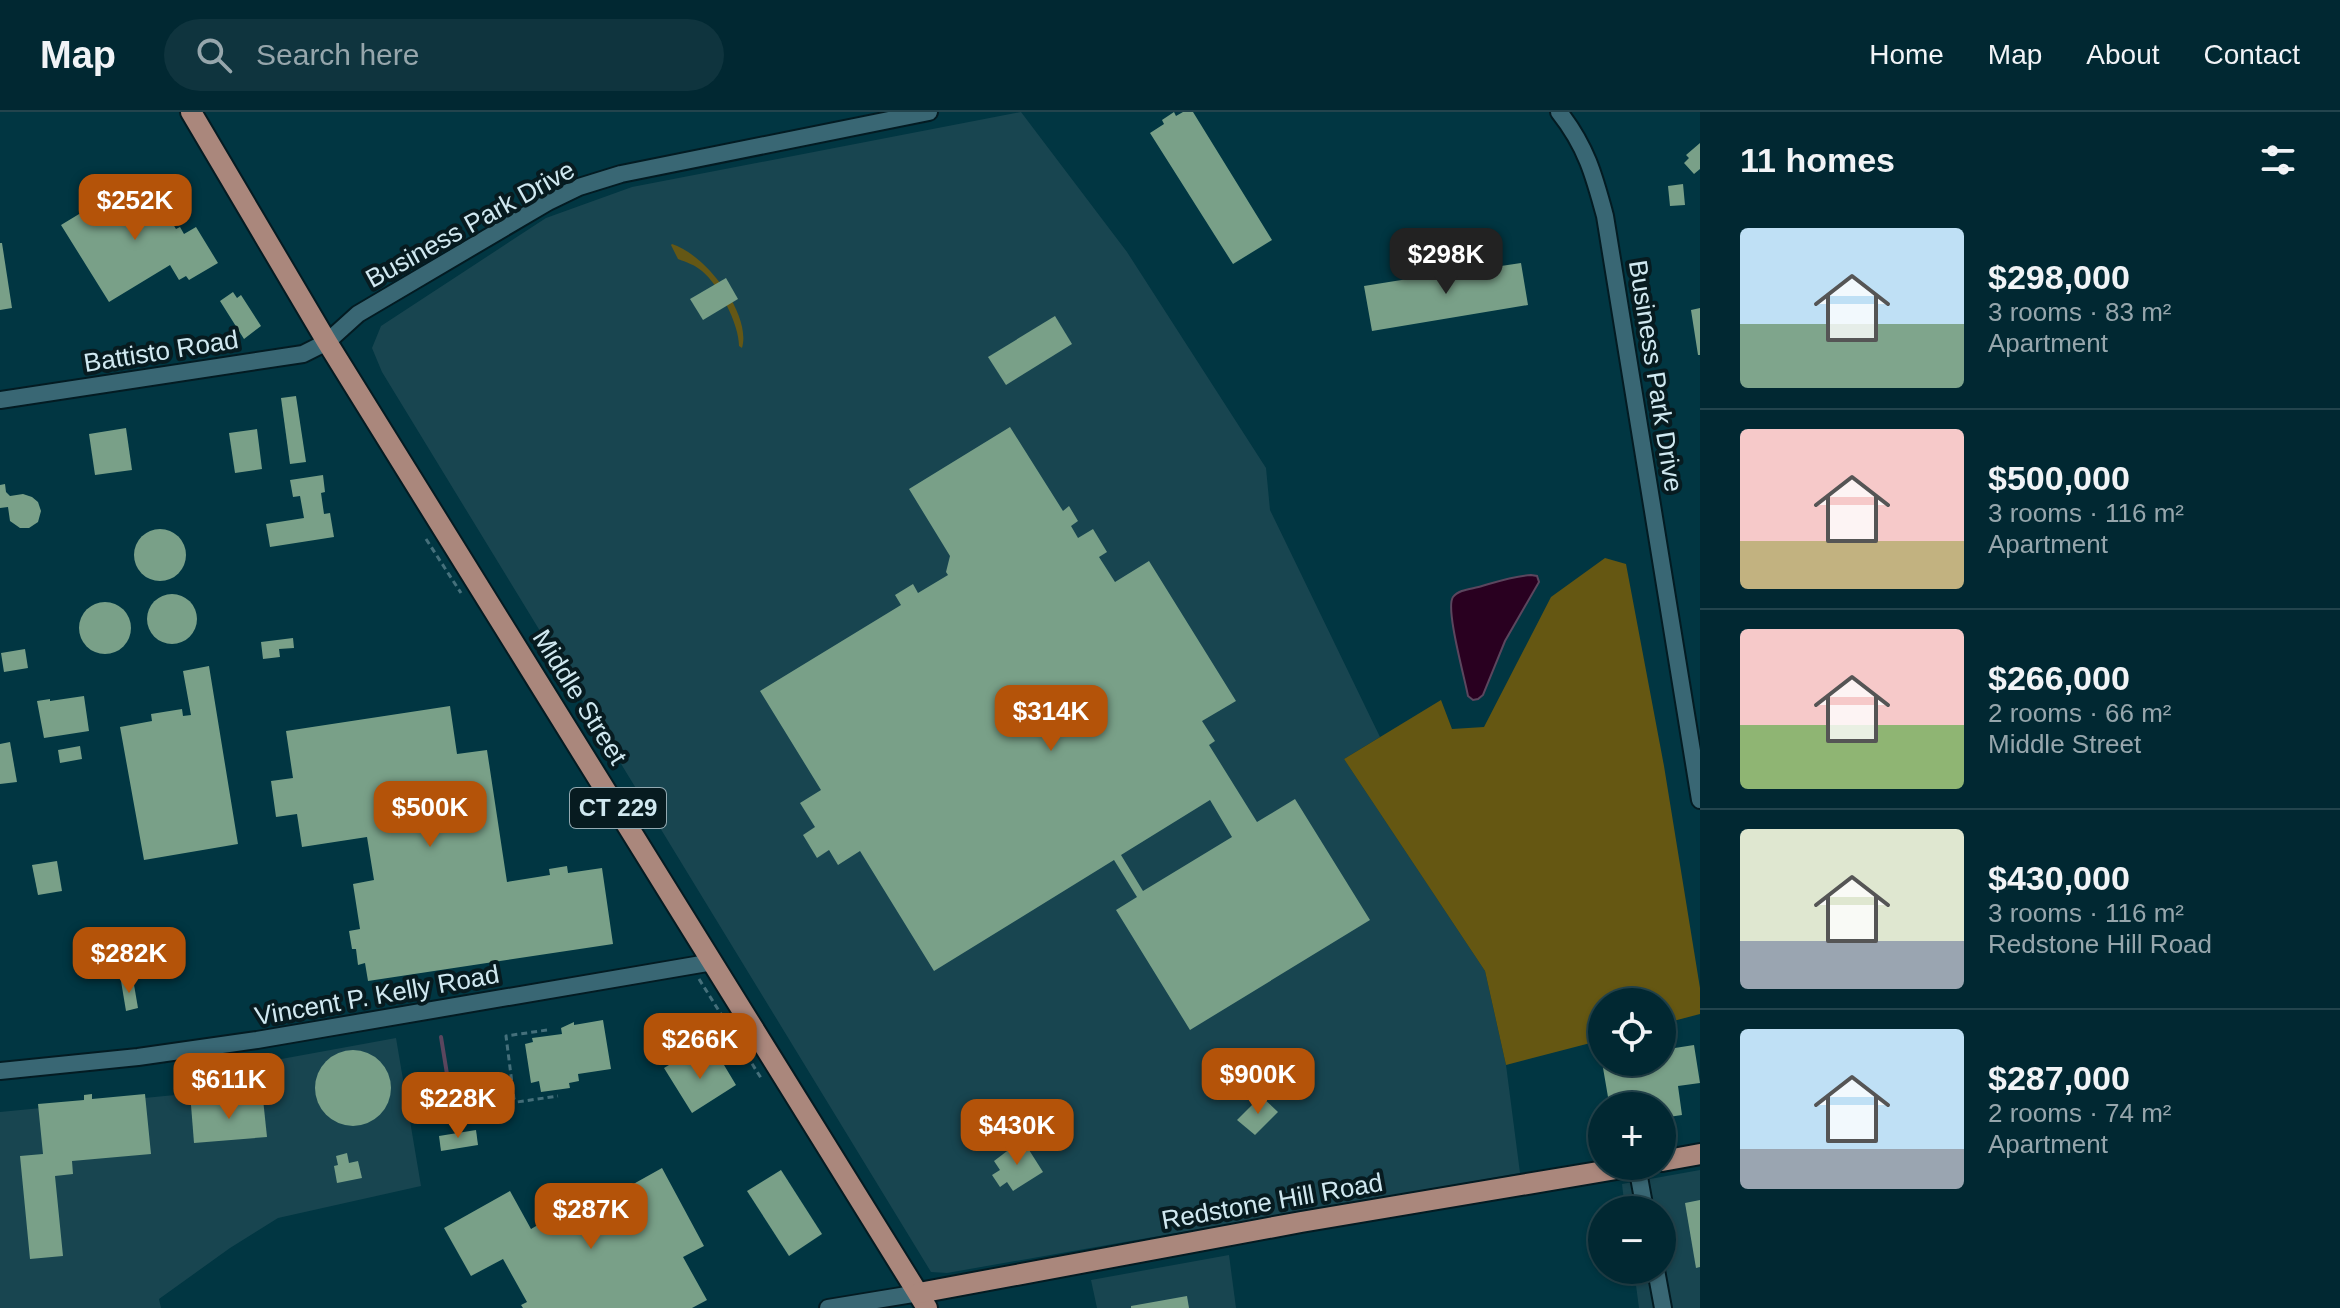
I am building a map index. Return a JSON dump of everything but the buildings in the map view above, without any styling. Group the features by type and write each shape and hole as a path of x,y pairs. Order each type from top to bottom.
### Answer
{"main road":[{"name":"Middle Street","path":"191,112 327,342 923,1301"},
{"path":"1676,1158 1700,1154"},
{"name":"Redstone Hill Road","path":"923,1301 1239,1233 1588,1174"}],"street":[{"name":"Business Park Drive","path":"327,342 358,314 548,202 579,187 621,174 929,112"},
{"name":"Business Park Drive","path":"1559,112 1591,164 1605,216 1700,800"},
{"name":"Battisto Road","path":"0,400 303,354 327,342"},
{"name":"Vincent P. Kelly Road","path":"0,1071 138,1057 257,1040 713,962"},
{"path":"1659,1284 1663,1308"},
{"path":"828,1308 923,1301"}],"path":[{"path":"426,539 467,602"},
{"path":"691,966 761,1078"},
{"path":"547,1030 506,1036 514,1099 517,1102 558,1096"}],"shaded area":[{"path":"1021,112 1127,252 1266,468 1270,510 1380,737 1344,759 1485,971 1506,1065 1520,1173 947,1273 931,1272 382,372 372,348 381,326 546,218 632,187"},
{"path":"672,244 698,260 723,287 740,319 742,348 732,316 715,286 699,269 678,259"},
{"path":"1605,558 1626,564 1664,766 1700,988 1700,1014 1676,1020 1676,988 1588,988 1588,1044 1506,1065 1485,971 1344,759 1441,700 1452,729 1484,727 1551,597"},
{"path":"1537,576 1539,582 1505,641 1483,695 1473,700 1468,696 1456,644 1451,604 1453,597 1466,590"},
{"path":"396,1038 421,1186 278,1218 159,1299 161,1308 0,1308 0,1112 206,1092 205,1073"},
{"path":"1700,1170 1700,1308 1639,1308 1636,1284 1676,1284 1676,1196 1623,1196 1622,1184 1676,1180 1676,1174"},
{"path":"1229,1255 1236,1308 1097,1308 1091,1280"}],"waterway":[{"path":"441,1037 453,1111"}]}
